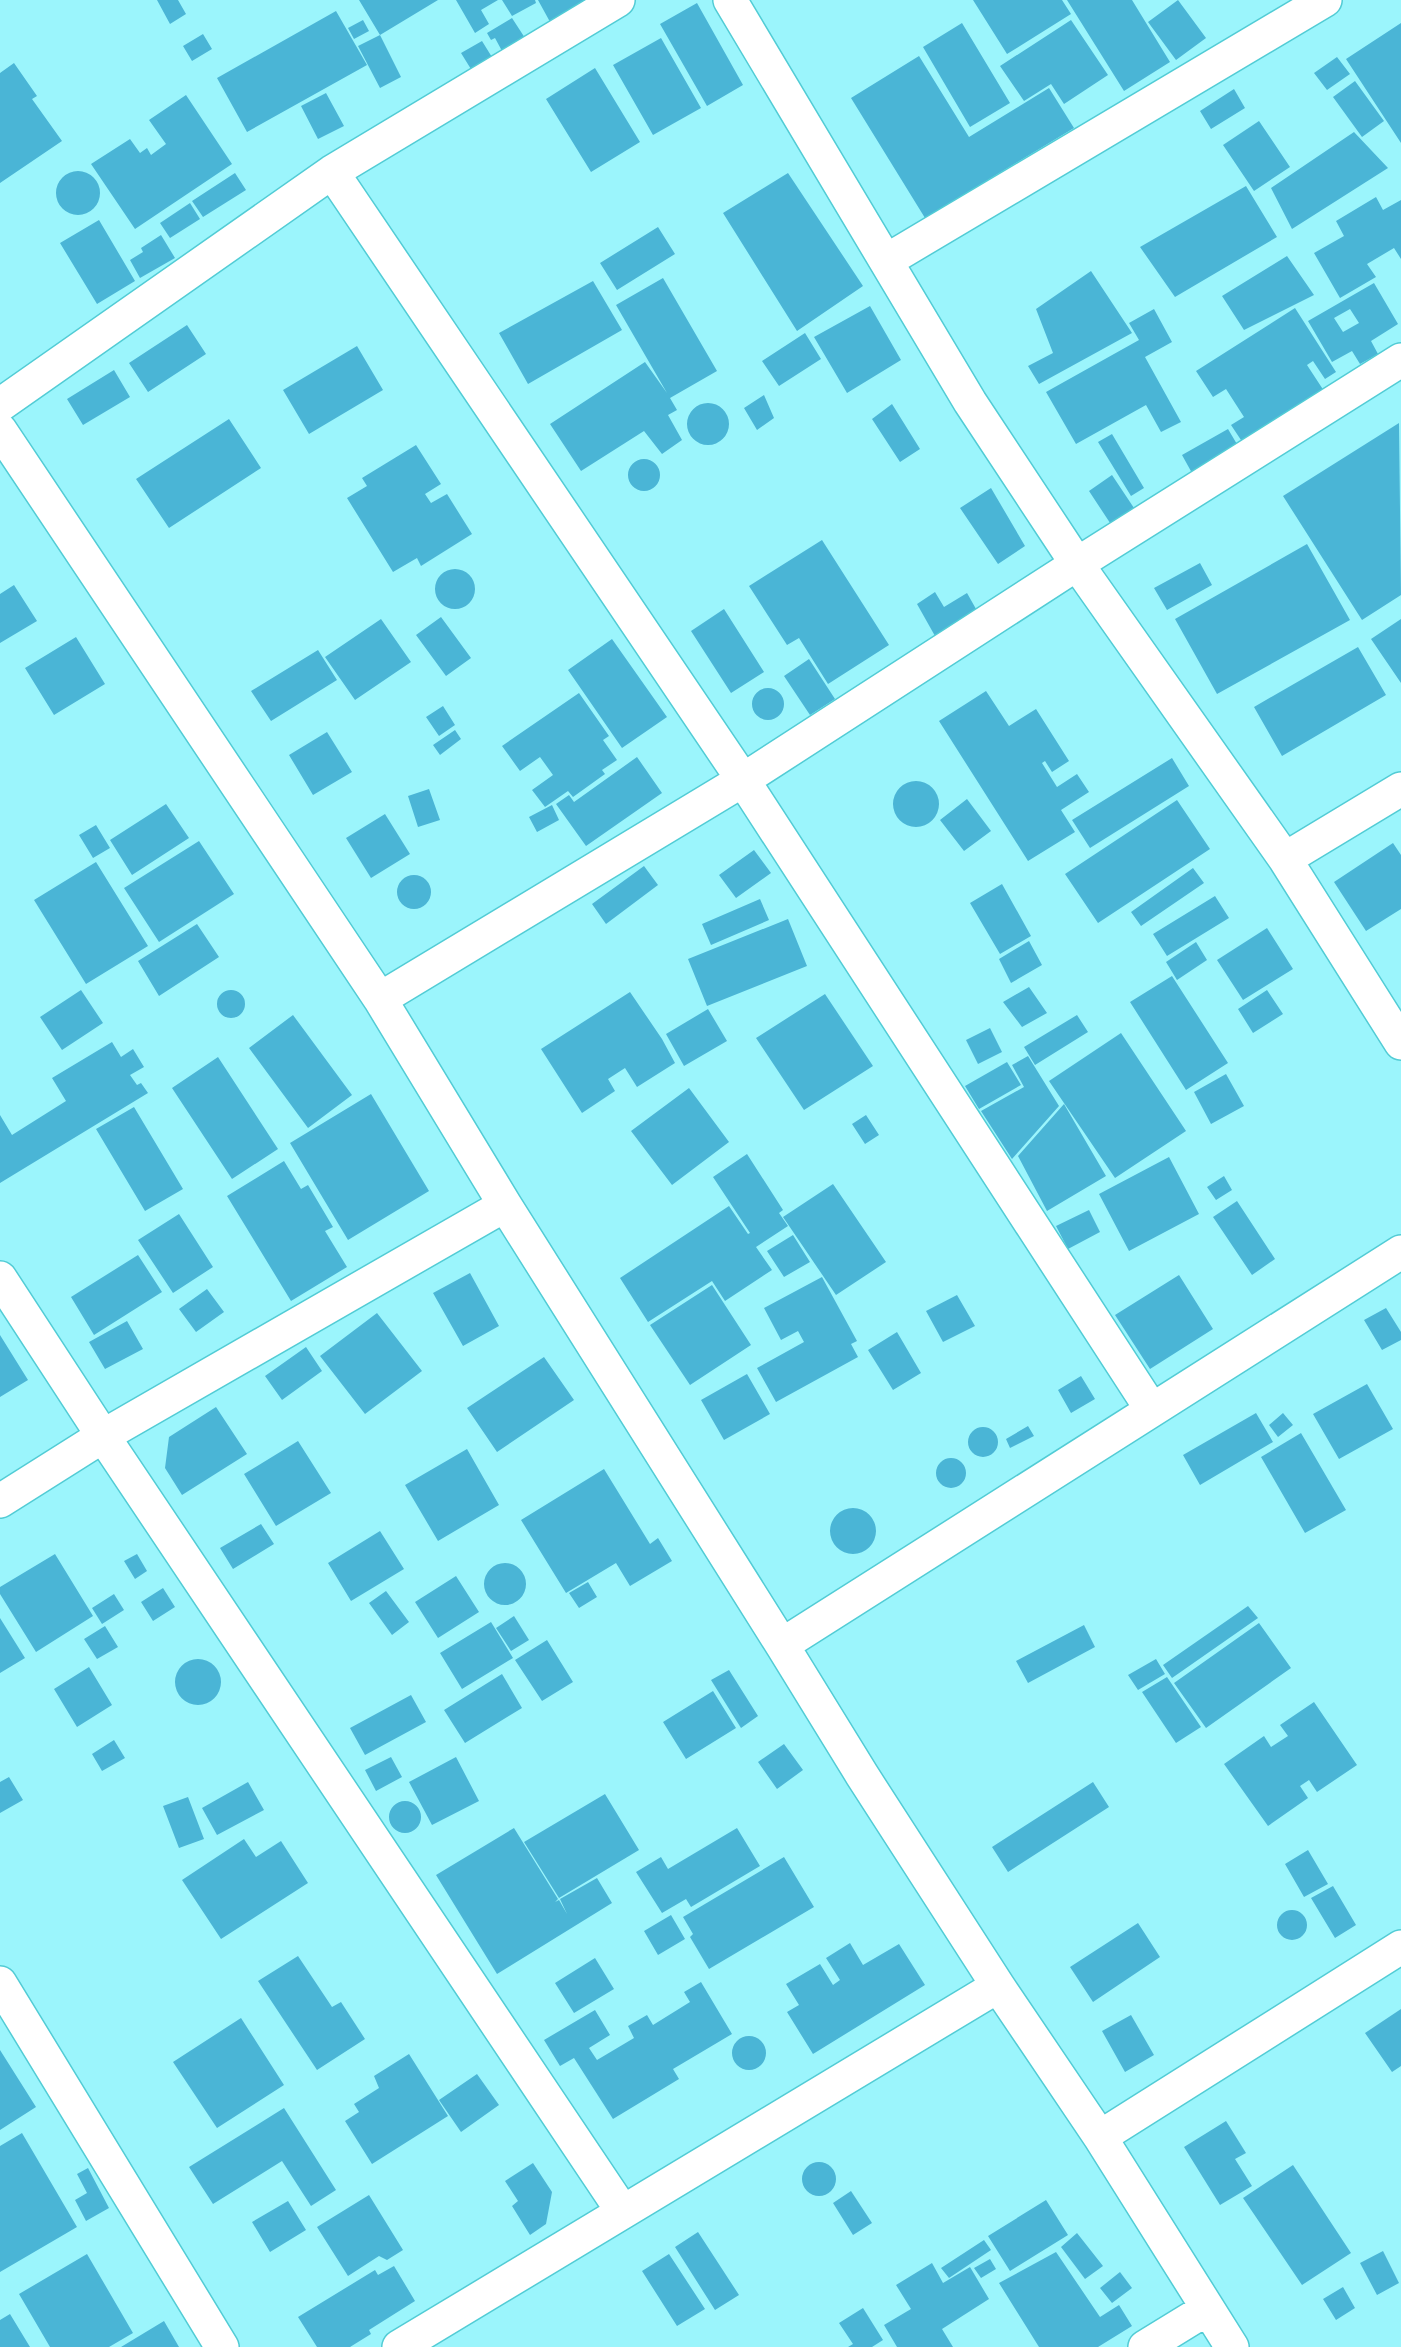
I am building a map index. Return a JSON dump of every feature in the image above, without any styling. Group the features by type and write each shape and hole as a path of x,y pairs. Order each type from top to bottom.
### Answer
{"street":[{"path":"0,405 332,172 618,0"},
{"path":"730,0 970,402 1077,564 1285,859 1401,1043"},
{"path":"886,261 1325,0"},
{"path":"332,172 743,780 1152,1410"},
{"path":"380,999 743,780 1077,564 1401,360"},
{"path":"0,430 380,999 505,1205 862,1775 998,1986 1100,2137 1232,2347"},
{"path":"1285,859 1401,789"},
{"path":"0,1501 103,1436 505,1205"},
{"path":"782,1644 1401,1251"},
{"path":"0,1278 103,1436 623,2212"},
{"path":"1100,2137 1401,1947"},
{"path":"0,1983 222,2347"},
{"path":"399,2347 998,1986"},
{"path":"1145,2347 1207,2309"}],"building":[{"path":"157,0 178,0 186,14 170,24"},
{"path":"359,0 438,0 380,35"},
{"path":"456,0 498,0 481,10 489,24 475,33"},
{"path":"502,0 535,0 536,3 512,16"},
{"path":"538,0 585,0 580,3 586,13 555,31"},
{"path":"973,0 1062,0 1071,14 1007,54"},
{"path":"1067,0 1132,0 1170,62 1124,91"},
{"path":"1178,0 1206,38 1176,60 1148,22"},
{"path":"697,3 743,85 707,106 660,24"},
{"path":"336,11 367,65 247,132 217,78"},
{"path":"512,18 525,38 502,51 495,38 491,40 487,33"},
{"path":"363,20 369,31 354,39 348,28"},
{"path":"1071,20 1108,75 1064,104 1051,84 1024,101 1000,66"},
{"path":"962,23 1010,103 970,127 923,47"},
{"path":"1401,23 1401,143 1346,59"},
{"path":"203,34 212,49 192,61 183,46"},
{"path":"380,35 401,77 380,88 358,46"},
{"path":"661,38 701,108 653,135 613,65"},
{"path":"482,41 495,62 474,74 461,53"},
{"path":"919,56 969,137 1049,88 1074,128 925,218 851,98"},
{"path":"1337,57 1350,74 1327,90 1314,73"},
{"path":"14,63 37,96 32,99 62,141 0,183 0,73"},
{"path":"595,68 640,142 591,172 546,99"},
{"path":"1355,81 1384,121 1362,137 1333,97"},
{"path":"1234,89 1245,108 1211,129 1200,111"},
{"path":"326,93 344,126 318,139 301,106"},
{"path":"186,95 232,164 135,229 91,164 130,139 140,153 147,148 151,155 166,144 149,120"},
{"path":"1259,121 1290,167 1254,191 1223,145"},
{"path":"1354,132 1388,168 1292,229 1271,188"},
{"path":"78,171 87,172 94,177 99,184 99,202 94,209 87,214 78,215 69,214 62,209 57,202 56,193 57,184 62,177 69,172"},
{"path":"235,173 246,190 203,217 192,201"},
{"path":"788,173 863,286 797,331 723,213"},
{"path":"1246,186 1277,237 1175,297 1140,247"},
{"path":"1376,197 1383,210 1401,200 1401,259 1394,248 1367,264 1376,277 1340,298 1314,253 1344,236 1336,221"},
{"path":"190,203 200,219 170,238 160,223"},
{"path":"99,220 135,281 97,304 60,243"},
{"path":"658,227 675,254 617,290 600,263"},
{"path":"161,235 175,258 140,278 130,260 143,252 141,248"},
{"path":"1287,256 1314,295 1244,330 1222,296"},
{"path":"1091,271 1132,333 1039,384 1028,366 1053,353 1036,309"},
{"path":"663,278 717,371 670,398 677,410 668,415 682,440 662,454 644,431 581,471 550,424 645,362 667,393 616,305"},
{"path":"593,281 622,330 528,384 499,333"},
{"path":"1374,283 1398,324 1371,341 1378,354 1360,364 1352,351 1332,362 1308,321","holes":["1350,309 1359,323 1343,332 1334,318"]},
{"path":"870,306 901,360 847,393 814,337"},
{"path":"1295,308 1336,372 1325,379 1313,361 1307,365 1324,391 1243,443 1231,425 1244,417 1226,389 1213,397 1196,371"},
{"path":"1154,309 1172,342 1145,357 1181,422 1161,432 1146,405 1076,444 1046,392 1139,340 1129,323"},
{"path":"187,325 206,354 148,392 129,363"},
{"path":"805,333 821,359 779,386 762,361"},
{"path":"357,346 383,390 309,434 283,390"},
{"path":"114,370 130,397 83,425 67,399"},
{"path":"764,395 774,418 757,430 744,408"},
{"path":"708,403 716,404 723,409 728,416 728,432 723,439 716,444 708,445 700,444 693,439 688,432 687,424 688,416 693,409 700,404"},
{"path":"892,404 920,449 900,462 872,419"},
{"path":"229,419 261,468 169,528 136,479"},
{"path":"1399,423 1401,595 1362,620 1283,496"},
{"path":"1228,429 1244,456 1197,482 1182,455"},
{"path":"1112,434 1144,488 1131,496 1098,442"},
{"path":"416,445 441,484 425,494 431,503 447,494 472,534 421,566 417,558 393,572 347,498 367,486 362,478"},
{"path":"644,459 655,464 660,475 655,486 644,491 633,486 628,475 633,464"},
{"path":"1112,475 1140,517 1116,532 1089,491"},
{"path":"991,488 1025,546 998,564 960,508"},
{"path":"822,540 889,645 828,684 799,638 787,645 749,586"},
{"path":"1307,544 1350,620 1217,694 1175,619"},
{"path":"1200,563 1212,585 1167,610 1154,588"},
{"path":"455,569 463,570 469,575 474,581 474,597 469,603 463,608 455,609 447,608 441,603 436,597 435,589 436,581 441,575 447,570"},
{"path":"14,585 37,621 0,643 0,594"},
{"path":"935,592 944,607 967,593 980,616 954,624 935,636 917,604"},
{"path":"724,609 764,672 731,693 691,631"},
{"path":"441,617 471,658 446,676 416,635"},
{"path":"381,619 411,662 355,700 325,657"},
{"path":"1401,619 1401,683 1371,639"},
{"path":"76,637 105,684 54,715 25,668"},
{"path":"612,639 667,717 622,748 568,670"},
{"path":"1358,647 1386,695 1282,756 1254,707"},
{"path":"318,650 337,680 271,721 251,691"},
{"path":"809,659 835,699 810,715 784,676"},
{"path":"768,688 779,693 784,704 779,715 768,720 757,715 752,704 757,693"},
{"path":"986,691 1009,726 1036,709 1069,761 1052,772 1045,761 1042,763 1057,787 1077,774 1089,792 1061,810 1075,832 1028,861 939,721"},
{"path":"579,693 609,736 603,740 617,760 602,770 605,774 573,797 568,791 545,807 532,790 553,775 540,757 520,771 502,746"},
{"path":"443,706 455,725 439,736 426,717"},
{"path":"455,730 461,739 440,755 433,745"},
{"path":"327,732 352,772 313,795 289,755"},
{"path":"637,757 662,793 586,846 556,804 569,795 574,802"},
{"path":"1172,758 1189,786 1090,848 1072,820"},
{"path":"916,781 932,788 939,804 932,820 916,827 900,820 893,804 900,788"},
{"path":"429,789 440,820 418,827 408,796"},
{"path":"967,799 991,831 964,851 940,820"},
{"path":"1177,800 1210,849 1098,923 1065,874"},
{"path":"166,804 189,838 132,875 110,840"},
{"path":"552,805 559,820 537,832 529,817"},
{"path":"385,814 410,854 371,878 346,838"},
{"path":"96,825 110,848 93,858 79,835"},
{"path":"199,841 234,894 159,942 124,888"},
{"path":"1393,843 1401,855 1401,909 1366,931 1334,882"},
{"path":"754,850 771,873 736,898 719,875"},
{"path":"96,862 148,946 86,984 34,900"},
{"path":"644,866 658,885 606,924 592,904"},
{"path":"1193,868 1204,883 1141,926 1131,912"},
{"path":"414,875 426,880 431,892 426,904 414,909 402,904 397,892 402,880"},
{"path":"1002,884 1031,936 1000,954 970,903"},
{"path":"1215,896 1229,918 1167,956 1153,934"},
{"path":"760,899 769,920 711,945 702,924"},
{"path":"788,919 807,966 707,1006 688,959"},
{"path":"197,924 219,957 159,996 138,961"},
{"path":"1267,928 1293,969 1243,1000 1217,960"},
{"path":"1029,941 1042,965 1011,983 999,959"},
{"path":"1196,942 1207,960 1177,980 1166,962"},
{"path":"1172,976 1228,1063 1186,1090 1130,1002"},
{"path":"1029,987 1047,1013 1022,1027 1003,1002"},
{"path":"81,990 103,1023 62,1050 40,1017"},
{"path":"231,990 241,994 245,1004 241,1014 231,1018 221,1014 217,1004 221,994"},
{"path":"1267,990 1283,1014 1253,1033 1238,1009"},
{"path":"630,992 662,1039 675,1063 637,1087 625,1068 608,1079 615,1091 582,1113 541,1049"},
{"path":"825,994 873,1066 804,1110 756,1038"},
{"path":"708,1009 727,1041 684,1066 666,1034"},
{"path":"293,1015 352,1095 308,1128 249,1048"},
{"path":"1077,1015 1088,1032 1035,1065 1024,1047"},
{"path":"990,1028 1002,1052 978,1064 966,1040"},
{"path":"1121,1033 1186,1131 1115,1178 1049,1081"},
{"path":"112,1042 121,1057 133,1049 144,1067 130,1075 137,1085 141,1083 148,1093 0,1183 0,1115 12,1135 66,1101 52,1078"},
{"path":"1028,1056 1059,1106 1012,1159 981,1111 1024,1087 1012,1065"},
{"path":"218,1057 278,1149 232,1179 172,1088"},
{"path":"1007,1062 1021,1085 979,1109 965,1086"},
{"path":"1226,1074 1244,1106 1211,1124 1194,1092"},
{"path":"689,1088 729,1142 672,1185 631,1131"},
{"path":"371,1094 429,1191 348,1240 290,1143"},
{"path":"1064,1104 1106,1176 1047,1211 1018,1156"},
{"path":"134,1107 183,1189 145,1211 96,1129"},
{"path":"866,1115 879,1135 865,1144 852,1124"},
{"path":"747,1154 783,1210 779,1213 788,1226 756,1247 772,1270 725,1301 712,1281 648,1322 620,1278 729,1206 748,1234 750,1233 713,1177"},
{"path":"1169,1157 1199,1214 1129,1251 1099,1194"},
{"path":"284,1161 301,1189 308,1185 333,1227 325,1231 347,1267 291,1301 227,1196"},
{"path":"1224,1176 1232,1190 1216,1200 1207,1187"},
{"path":"833,1184 886,1262 836,1295 783,1217"},
{"path":"1237,1201 1275,1259 1252,1275 1213,1217"},
{"path":"1089,1210 1100,1232 1068,1249 1056,1226"},
{"path":"179,1214 213,1267 173,1293 138,1240"},
{"path":"793,1235 810,1262 784,1277 767,1251"},
{"path":"138,1255 162,1292 94,1335 71,1297"},
{"path":"470,1273 499,1326 463,1346 433,1293"},
{"path":"1179,1275 1213,1329 1150,1369 1115,1315"},
{"path":"822,1277 857,1341 851,1344 858,1357 776,1402 757,1368 804,1342 798,1331 781,1340 764,1308"},
{"path":"712,1285 751,1345 690,1385 650,1325"},
{"path":"207,1289 224,1312 196,1332 179,1309"},
{"path":"957,1295 975,1326 943,1342 926,1311"},
{"path":"1386,1308 1401,1332 1401,1340 1382,1350 1364,1320"},
{"path":"377,1313 422,1371 365,1414 320,1356"},
{"path":"127,1321 143,1349 105,1369 89,1342"},
{"path":"897,1332 921,1373 893,1390 868,1350"},
{"path":"0,1335 28,1380 0,1397"},
{"path":"306,1347 322,1371 282,1400 265,1376"},
{"path":"544,1357 574,1400 497,1452 467,1408"},
{"path":"747,1374 770,1414 724,1440 701,1400"},
{"path":"1081,1376 1095,1399 1071,1413 1058,1390"},
{"path":"1367,1384 1393,1429 1339,1459 1313,1414"},
{"path":"216,1407 247,1454 182,1495 165,1468 169,1437"},
{"path":"1256,1413 1273,1442 1200,1485 1183,1455"},
{"path":"1283,1413 1293,1425 1278,1437 1269,1425"},
{"path":"1028,1426 1034,1436 1010,1448 1006,1439"},
{"path":"983,1427 989,1428 997,1436 997,1448 989,1456 983,1457 977,1456 969,1448 968,1442 969,1436 977,1428"},
{"path":"1301,1433 1346,1510 1305,1533 1261,1457"},
{"path":"298,1441 331,1493 276,1526 244,1474"},
{"path":"467,1449 499,1505 438,1541 405,1485"},
{"path":"951,1458 962,1462 966,1473 962,1484 951,1488 940,1484 936,1473 940,1462"},
{"path":"604,1469 650,1544 658,1538 672,1561 630,1586 616,1563 566,1593 521,1520"},
{"path":"853,1508 869,1515 876,1531 869,1547 853,1554 837,1547 830,1531 837,1515"},
{"path":"261,1524 274,1544 233,1569 220,1548"},
{"path":"380,1531 404,1569 351,1601 328,1563"},
{"path":"55,1554 93,1616 36,1652 0,1594 0,1587"},
{"path":"137,1554 147,1571 135,1579 124,1561"},
{"path":"505,1563 520,1569 526,1584 520,1599 505,1605 490,1599 484,1584 490,1569"},
{"path":"456,1576 479,1612 438,1638 415,1602"},
{"path":"588,1582 597,1597 579,1608 569,1593"},
{"path":"163,1588 175,1607 153,1621 141,1602"},
{"path":"386,1591 409,1622 392,1635 369,1603"},
{"path":"114,1594 124,1610 102,1624 92,1608"},
{"path":"1248,1606 1258,1618 1172,1678 1163,1665"},
{"path":"514,1616 529,1640 511,1651 496,1628"},
{"path":"0,1618 25,1658 0,1673"},
{"path":"491,1622 513,1658 462,1689 440,1653"},
{"path":"1259,1623 1291,1668 1206,1728 1174,1683"},
{"path":"1084,1625 1095,1647 1028,1683 1016,1661"},
{"path":"105,1626 118,1647 97,1659 84,1639"},
{"path":"547,1640 573,1682 542,1701 515,1660"},
{"path":"198,1659 214,1666 221,1682 214,1698 198,1705 182,1698 175,1682 182,1666"},
{"path":"1156,1659 1165,1674 1138,1690 1128,1675"},
{"path":"89,1667 112,1705 77,1727 54,1689"},
{"path":"729,1670 758,1716 741,1728 711,1680"},
{"path":"502,1674 522,1708 465,1743 444,1710"},
{"path":"1167,1677 1201,1727 1176,1743 1142,1692"},
{"path":"713,1691 736,1728 686,1759 663,1722"},
{"path":"411,1695 426,1722 365,1755 350,1728"},
{"path":"1314,1702 1357,1765 1317,1792 1309,1780 1300,1786 1308,1798 1268,1826 1224,1764 1264,1736 1271,1747 1288,1736 1280,1725"},
{"path":"114,1740 125,1758 102,1771 92,1754"},
{"path":"784,1744 803,1770 777,1789 758,1762"},
{"path":"391,1757 402,1777 376,1791 365,1770"},
{"path":"456,1757 479,1801 432,1825 409,1782"},
{"path":"9,1777 23,1800 0,1813 0,1782"},
{"path":"248,1782 264,1810 217,1835 202,1808"},
{"path":"1093,1782 1109,1807 1008,1872 992,1847"},
{"path":"605,1794 639,1850 559,1898 524,1842"},
{"path":"188,1797 204,1839 179,1848 163,1806"},
{"path":"405,1801 416,1806 421,1817 416,1828 405,1833 394,1828 389,1817 394,1806"},
{"path":"514,1828 558,1899 555,1902 559,1900 567,1914 560,1899 597,1878 612,1903 497,1974 436,1875"},
{"path":"737,1828 760,1866 691,1907 686,1899 662,1913 636,1872 661,1857 668,1869"},
{"path":"244,1839 256,1857 281,1841 308,1883 221,1939 182,1880"},
{"path":"1308,1850 1328,1884 1304,1897 1285,1864"},
{"path":"784,1857 814,1907 709,1969 690,1937 693,1934 683,1917"},
{"path":"1333,1886 1356,1925 1335,1938 1311,1898"},
{"path":"1292,1910 1303,1914 1307,1925 1303,1936 1292,1940 1281,1936 1277,1925 1281,1914"},
{"path":"671,1915 685,1939 658,1955 644,1931"},
{"path":"1138,1923 1160,1957 1093,2002 1070,1967"},
{"path":"850,1943 863,1965 899,1944 925,1985 813,2054 787,2012 799,2005 786,1984 820,1964 833,1985 840,1980 826,1958"},
{"path":"298,1956 332,2007 341,2002 365,2039 317,2070 258,1981"},
{"path":"595,1958 614,1989 574,2013 555,1983"},
{"path":"701,1982 732,2034 673,2069 679,2079 613,2119 574,2058 560,2066 544,2040 595,2010 610,2035 589,2048 597,2060 634,2038 628,2026 647,2015 653,2025 690,2002 684,1992"},
{"path":"1401,2009 1401,2066 1392,2072 1365,2033"},
{"path":"1131,2015 1154,2055 1125,2072 1102,2031"},
{"path":"241,2018 284,2085 217,2128 173,2062"},
{"path":"749,2036 761,2041 766,2053 761,2065 749,2070 737,2065 732,2053 737,2041"},
{"path":"0,2050 36,2107 0,2130"},
{"path":"409,2054 448,2116 372,2164 345,2121 359,2112 354,2104 379,2088 374,2076"},
{"path":"477,2074 499,2105 461,2132 439,2100"},
{"path":"284,2108 336,2190 311,2206 282,2161 213,2204 189,2167"},
{"path":"1226,2121 1246,2153 1235,2159 1252,2186 1220,2205 1184,2147"},
{"path":"22,2133 77,2227 0,2272 0,2146"},
{"path":"819,2162 831,2167 836,2179 831,2191 819,2196 807,2191 802,2179 807,2167"},
{"path":"533,2163 552,2192 546,2224 530,2235 512,2206 518,2201 505,2181"},
{"path":"1293,2165 1351,2253 1302,2285 1243,2198"},
{"path":"88,2168 109,2208 86,2221 75,2200 87,2193 77,2174"},
{"path":"851,2191 872,2223 853,2235 833,2203"},
{"path":"369,2195 403,2250 387,2260 379,2256 348,2276 317,2227"},
{"path":"1046,2200 1068,2235 1010,2271 988,2236"},
{"path":"288,2201 306,2230 270,2252 252,2222"},
{"path":"698,2232 739,2295 715,2310 675,2247"},
{"path":"1077,2233 1103,2266 1085,2279 1061,2247"},
{"path":"984,2240 991,2250 949,2278 941,2268"},
{"path":"1383,2251 1399,2283 1377,2295 1360,2263"},
{"path":"1056,2252 1100,2317 1119,2305 1132,2326 1098,2347 1039,2347 999,2283"},
{"path":"87,2254 133,2333 109,2347 50,2347 19,2294"},
{"path":"669,2254 705,2309 677,2326 642,2271"},
{"path":"990,2259 996,2269 981,2278 974,2268"},
{"path":"932,2263 943,2283 970,2267 989,2299 942,2329 953,2347 897,2347 884,2325 911,2309 896,2285"},
{"path":"394,2266 415,2301 369,2330 371,2334 350,2347 317,2347 298,2317 375,2270 378,2275"},
{"path":"1120,2272 1132,2288 1112,2303 1100,2288"},
{"path":"1343,2287 1355,2308 1336,2320 1323,2299"},
{"path":"863,2308 883,2340 872,2347 848,2347 853,2344 839,2323"},
{"path":"10,2314 30,2347 0,2347 0,2320"},
{"path":"164,2321 179,2347 121,2347"}]}
